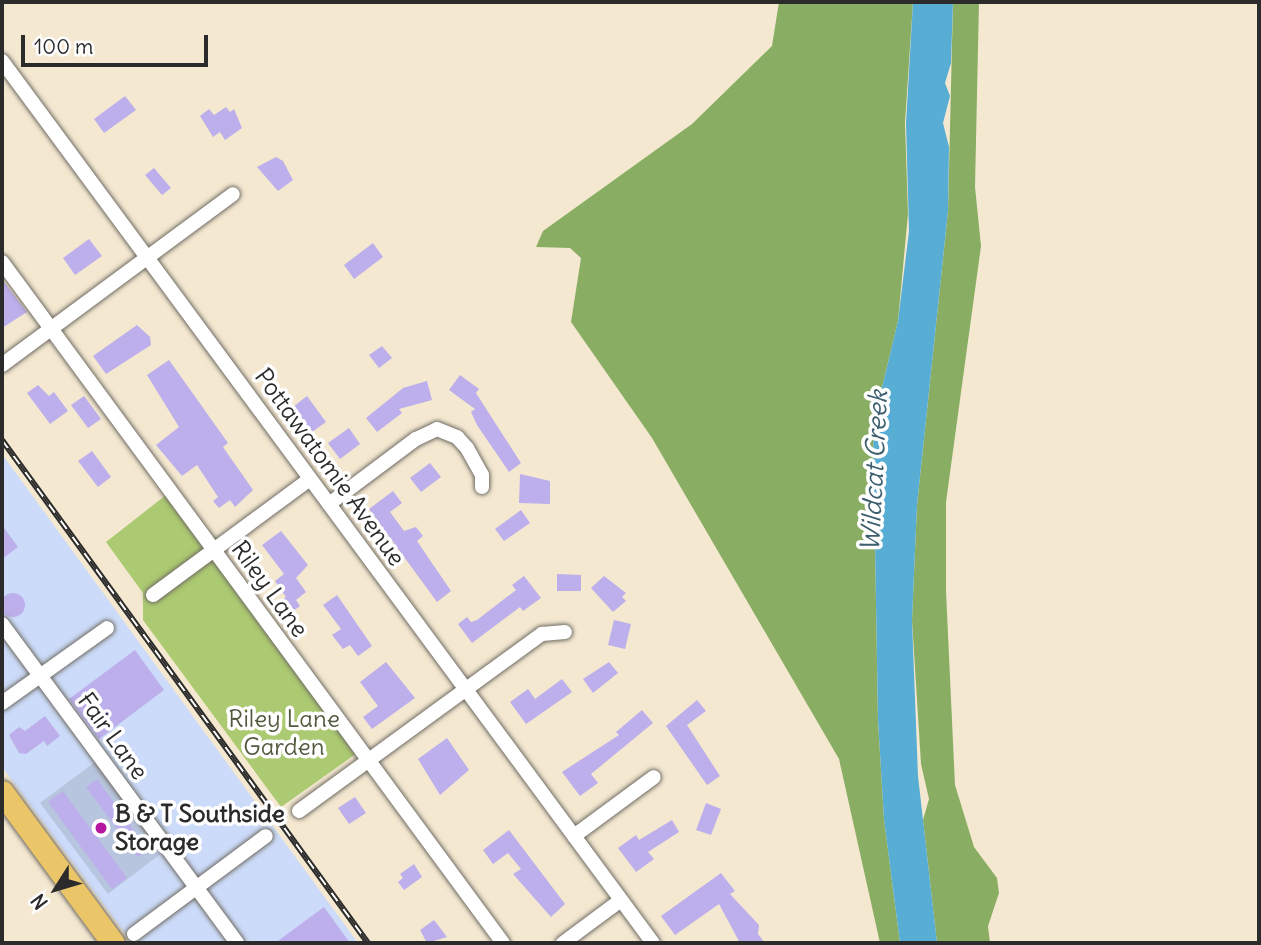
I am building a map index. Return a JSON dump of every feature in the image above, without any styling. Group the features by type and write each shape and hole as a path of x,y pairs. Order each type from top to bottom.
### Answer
{"highway":[{"path":"2,792 124,938"}],"street":[{"name":"Pottawatomie Avenue","path":"2,61 653,943"},
{"path":"2,365 233,194"},
{"name":"Riley Lane","path":"2,262 503,943"},
{"path":"329,504 416,439 437,429 457,437 467,448 482,475 482,487"},
{"path":"153,595 310,479"},
{"name":"Fair Lane","path":"2,624 237,943"},
{"path":"2,703 107,628"},
{"path":"299,811 542,634 565,632"},
{"path":"574,836 654,777"},
{"path":"124,938 265,836"},
{"path":"563,943 621,900"}],"shaded area":[{"path":"2,454 358,943 132,943 2,767"},
{"name":"B & T Southside Storage","path":"95,762 163,852 108,894 40,803"}],"green space":[{"path":"779,2 913,2 905,123 908,214 898,321 873,425 878,720 884,819 900,943 880,943 839,759 652,438 571,322 581,258 570,248 536,247 543,231 692,124 772,46"},
{"path":"953,2 979,2 975,187 981,246 946,502 946,591 955,785 974,847 997,878 999,893 988,926 990,943 937,943 923,820 929,799 921,764 912,620 917,505 948,211"},
{"name":"Riley Lane Garden","path":"166,495 357,753 281,807 143,620 143,593 106,542"}],"water":[{"name":"Wildcat Creek","path":"913,2 953,2 951,63 945,83 950,96 943,123 949,147 948,211 917,505 912,620 918,776 937,943 900,943 884,819 878,720 873,425 898,321 909,231 906,123"}],"building":[{"path":"125,96 136,110 104,133 94,119"},
{"path":"226,107 230,112 234,109 242,128 225,140 220,132 213,137 200,116 209,109 214,115"},
{"path":"276,157 283,161 293,180 278,191 257,167"},
{"path":"154,168 171,188 162,195 145,175"},
{"path":"89,239 102,256 75,275 63,258"},
{"path":"373,243 383,257 354,279 344,265"},
{"path":"4,282 27,312 2,328 2,284"},
{"path":"137,325 150,337 151,345 106,374 93,356"},
{"path":"382,346 392,358 379,368 369,355"},
{"path":"169,360 228,443 223,447 253,490 235,507 230,500 219,508 213,501 218,497 197,465 182,476 156,445 179,427 147,375"},
{"path":"460,375 479,389 476,393 521,463 509,472 477,425 471,412 475,409 449,390"},
{"path":"427,381 432,400 399,409 402,413 377,432 366,418 403,388"},
{"path":"38,385 49,396 54,392 68,411 50,424 27,393"},
{"path":"84,396 101,419 88,428 71,405"},
{"path":"307,396 326,422 312,432 293,407"},
{"path":"349,428 360,444 340,459 328,443"},
{"path":"92,451 111,477 98,487 78,461"},
{"path":"430,463 441,477 421,492 410,478"},
{"path":"520,474 550,481 550,504 519,503"},
{"path":"393,491 402,503 390,512 404,531 416,527 423,536 417,541 451,591 437,602 369,509"},
{"path":"521,510 530,523 504,541 495,529"},
{"path":"2,525 18,547 2,559"},
{"path":"281,531 308,565 296,578 306,592 296,600 300,606 285,617 276,605 286,597 275,581 284,574 262,545"},
{"path":"557,574 581,575 581,591 557,591"},
{"path":"524,576 541,598 523,611 520,607 472,643 458,624 467,617 471,622 477,620 516,590 512,585"},
{"path":"604,576 626,593 622,597 626,601 613,612 591,588"},
{"path":"13,593 21,597 25,605 21,613 13,617 5,613 1,605 5,597"},
{"path":"337,595 372,646 358,656 350,645 343,649 332,635 341,629 323,605"},
{"path":"614,620 631,624 625,649 608,645"},
{"path":"135,650 164,690 99,739 69,699"},
{"path":"386,662 415,698 372,729 363,717 378,706 360,682"},
{"path":"609,662 618,673 593,693 583,679"},
{"path":"562,679 572,692 526,724 510,702 528,689 535,699"},
{"path":"697,700 706,711 687,725 720,776 707,785 666,726"},
{"path":"642,710 653,723 591,774 598,783 580,796 562,772 619,735 616,732"},
{"path":"45,716 60,736 47,746 44,741 26,754 19,753 9,735 19,727 25,731"},
{"path":"447,738 469,770 440,795 418,759"},
{"path":"97,779 148,850 138,857 86,787"},
{"path":"63,791 127,878 112,889 48,802"},
{"path":"355,797 366,813 349,824 338,808"},
{"path":"706,803 721,809 711,835 696,830"},
{"path":"672,820 679,832 648,852 654,859 636,872 618,848 636,835 639,840"},
{"path":"509,830 565,904 551,917 513,874 521,869 508,853 493,864 483,850"},
{"path":"414,864 422,877 404,890 398,882 403,878 400,874"},
{"path":"721,873 735,891 730,894 759,925 758,934 765,943 740,943 719,904 675,935 661,916"},
{"path":"324,907 350,943 275,943"},
{"path":"434,920 447,937 427,943 420,930"}],"railway":[{"path":"2,440 368,943"}],"place":[{"name":"B & T Southside Storage","path":"101,828"}]}
